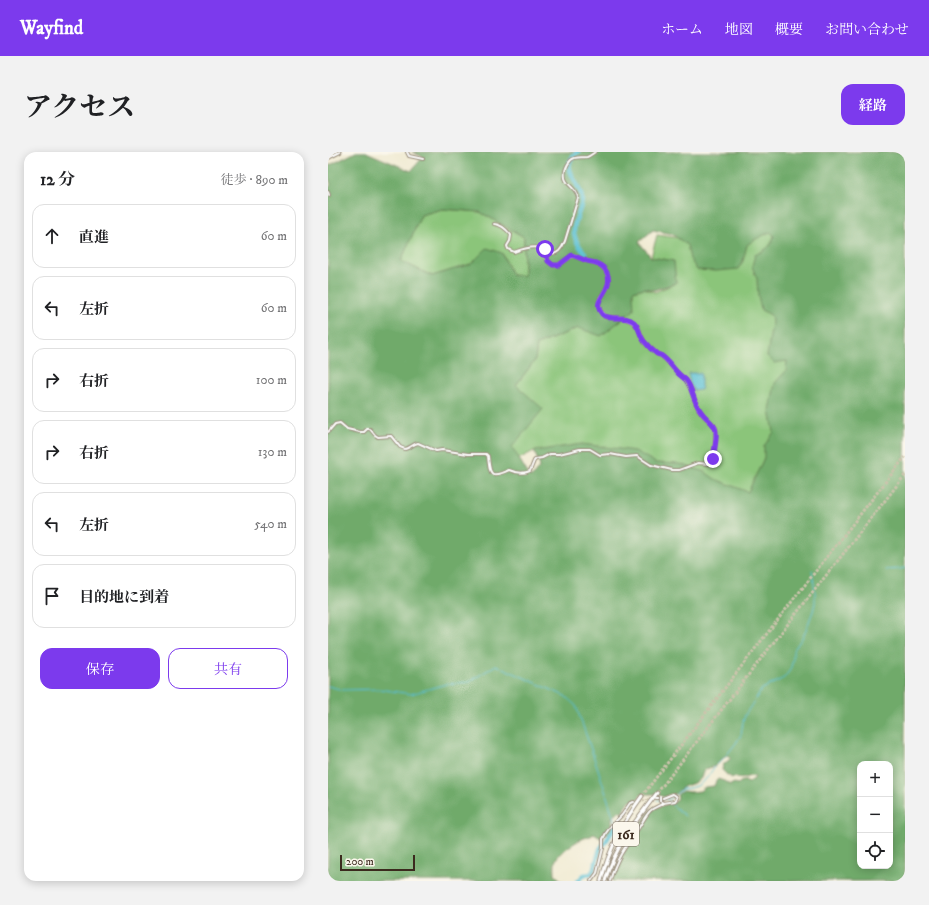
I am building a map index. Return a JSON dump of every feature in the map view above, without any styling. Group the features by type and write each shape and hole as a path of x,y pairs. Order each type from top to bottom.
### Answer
{"highway":[{"name":"161","path":"605,881 612,862 631,827 657,793"},
{"name":"161","path":"601,881 614,843 631,810 642,796"}],"street":[{"path":"328,158 340,152"},
{"path":"407,152 409,156 423,159"},
{"path":"494,224 498,224 509,232 511,235 507,246 508,249 514,252 526,248 540,248 545,249 549,253 556,253 565,241 578,198 576,192 566,182 565,174 567,165 577,157 588,157 595,152"},
{"path":"328,432 335,424 340,423 346,428 360,432 370,429 378,437 391,436 400,447 405,450 418,443 436,451 442,450 464,454 485,454 488,456 490,470 493,474 497,475 509,470 517,473 526,473 531,470 536,459 550,454 559,454 583,448 590,449 600,456 610,454 626,457 637,456 651,465 672,470 679,470 698,463 709,464 712,462 716,428 699,410 685,379 662,356 656,354 644,342 638,327 632,321 624,318 609,318 602,314 599,303 600,298 608,285 606,270 597,263 572,255 559,265 553,265 547,259 549,253"},
{"path":"610,881 618,858 651,809 677,799 673,794 663,798 656,798"},
{"path":"660,797 660,801 663,804"},
{"path":"591,881 597,873 604,846 603,839 606,833 622,815 630,803 634,802"}],"green space":[{"path":"356,152 366,152 411,171 423,157 412,152 905,152 905,881 612,881 615,869 632,837 650,811 675,802 678,798 677,795 682,791 700,791 705,787 714,786 718,779 730,785 734,783 738,784 743,781 748,783 755,778 749,776 741,779 734,777 732,778 726,774 722,770 723,765 731,758 727,755 723,757 715,766 705,770 700,780 684,787 676,794 670,794 664,797 656,794 646,794 641,795 636,801 627,803 622,813 619,811 612,817 611,833 605,834 602,839 594,834 579,840 561,853 555,861 555,875 561,881 328,881 328,188 331,185 328,175 328,166","holes":["442,209 480,212 524,237 524,276 512,275 502,253 487,248 471,264 432,276 401,261 421,215","653,230 672,234 687,245 690,259 697,270 716,271 738,269 743,261 747,245 770,232 774,235 770,245 765,250 755,255 752,266 757,279 761,310 771,315 772,323 767,356 774,363 787,361 786,371 775,383 770,410 774,432 764,446 764,458 748,492 715,479 705,472 680,464 656,463 635,451 582,444 534,451 540,466 532,477 530,477 512,447 543,409 516,385 535,360 537,345 578,328 601,336 634,310 633,291 644,288 654,290 676,283 674,261 651,257 639,242"]},
{"path":"442,209 480,212 524,237 524,277 512,275 502,253 432,276 401,261 421,215"},
{"path":"772,228 778,236 789,362 776,433 748,493 715,479 534,451 513,462 510,443 516,385 535,360 537,345 578,328 633,291 644,288 655,292 676,283 673,261 651,257 657,235 681,238 748,241"}],"water":[{"path":"688,373 701,373 702,389 694,391 690,383"}],"waterway":[{"path":"578,152 572,158 570,163 570,169 581,193 582,199 575,222 574,232 578,244 585,253"},
{"path":"886,570 905,568"},
{"path":"676,794 682,789 697,786 706,779 741,735 745,715 762,689 784,678 790,670 793,660 793,651 804,635 815,603 812,570"},
{"path":"328,686 343,690 379,689 411,694 446,684 469,682 496,665 565,696 576,706 616,825"},
{"path":"657,800 671,798 674,796"},
{"path":"667,799 685,816"},
{"path":"616,825 627,810"},
{"path":"578,881 584,875 591,874 600,849 616,825"}],"tunnel":[{"path":"642,796 905,457"},
{"path":"657,793 905,475"},
{"path":"634,802 653,799"}],"route":[{"path":"545,249 549,253 547,257 548,261 555,266 559,265 572,255 597,263 606,270 608,285 599,300 599,308 602,314 609,318 624,318 632,321 638,327 644,342 656,354 662,356 685,379 699,410 716,428 713,459"}]}
